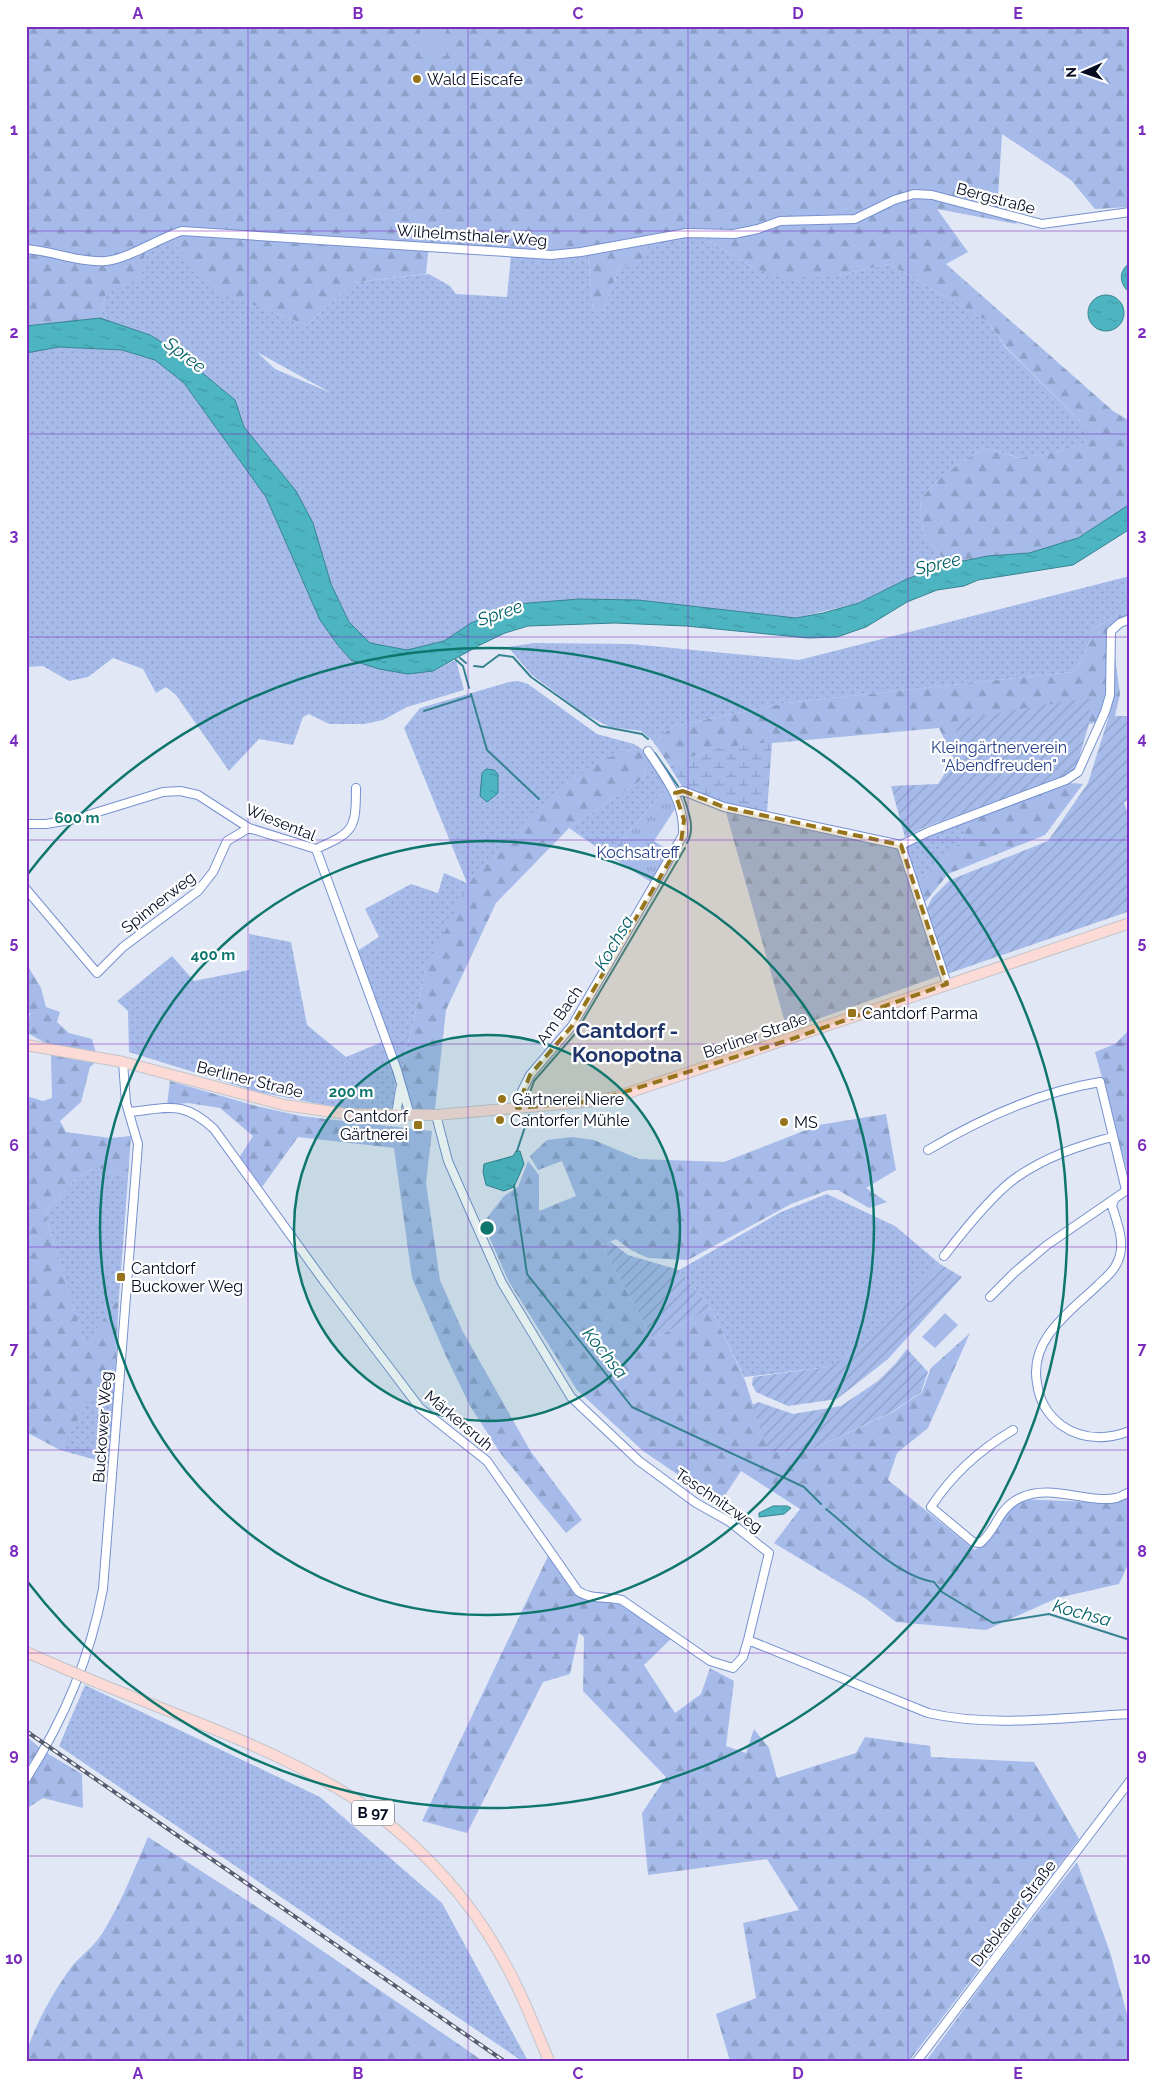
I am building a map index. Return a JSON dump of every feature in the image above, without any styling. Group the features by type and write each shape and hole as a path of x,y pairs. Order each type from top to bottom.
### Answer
{"main road":[{"name":"Berliner Straße","path":"26,1045 123,1062 284,1105 347,1114 436,1115 596,1101 619,1096 789,1040 947,984 1130,923"},
{"name":"B 97","path":"26,1652 288,1762 336,1787 384,1822 442,1877 483,1928 518,1987 549,2061"}],"street":[{"name":"Bergstraße","path":"914,194 932,195 1042,224 1130,212"},
{"name":"Wilhelmsthaler Weg","path":"26,249 44,250 88,260 107,261 120,258 161,238 182,231 551,255 581,252 686,233 734,234 780,222 854,219 894,200 914,194"},
{"path":"675,793 683,791 724,807 901,845 928,832 1066,780 1078,772 1099,727 1110,695 1111,631 1120,623 1130,619"},
{"name":"Am Bach","path":"517,1108 530,1075 572,1026 681,842 684,820 675,793 648,751"},
{"path":"316,850 345,836 351,827 356,788"},
{"name":"Wiesental","path":"26,824 46,824 75,819 162,792 180,791 198,795 249,828 316,850 397,1070 400,1087 410,1116"},
{"name":"Spinnerweg","path":"26,889 96,973 123,947 198,891 213,872 227,841 249,828"},
{"path":"901,845 947,984"},
{"name":"Buckower Weg","path":"26,1779 63,1715 77,1684 97,1622 103,1589 138,1144 124,1089 123,1062"},
{"path":"928,1150 978,1122 1022,1104 1055,1092 1100,1082 1112,1137 1128,1189 1047,1245 990,1297"},
{"name":"Wiesental","path":"396,1115 400,1087"},
{"name":"Märkersruh","path":"129,1112 186,1108 198,1114 214,1129 323,1280 420,1408 487,1461 578,1591 585,1596 608,1596 622,1600 710,1661 723,1666 733,1668 739,1663 748,1640"},
{"name":"Teschnitzweg","path":"436,1115 436,1121 448,1161 502,1283 571,1397 639,1461 696,1503 730,1522 769,1554 748,1640"},
{"path":"944,1256 969,1226 1015,1178 1043,1161 1070,1149 1112,1137"},
{"path":"1114,1200 1112,1206 1121,1235 1121,1246 1116,1265 1046,1338 1037,1360 1036,1380 1041,1400 1047,1410 1057,1421 1072,1432 1096,1438 1130,1431"},
{"path":"1013,1430 992,1442 962,1469 931,1507 973,1542 980,1543 984,1540 1002,1510 1030,1493 1072,1493 1106,1499 1116,1498 1130,1492"},
{"path":"748,1640 928,1713 946,1717 986,1720 1130,1714"},
{"name":"Drebkauer Straße","path":"917,2061 1130,1781"}],"highlighted area":[{"path":"683,791 724,807 901,845 947,984 789,1040 596,1101 517,1108 530,1075 572,1026 681,842 684,820 675,793"}],"green space":[{"path":"26,26 938,26 939,28 944,26 1130,26 1130,207 1095,209 1071,180 1002,134 998,198 1017,224 937,209 968,252 946,264 1113,411 1130,421 1130,504 1078,538 1029,553 988,556 948,564 923,534 920,499 944,474 984,448 1021,458 1066,450 1088,441 1083,424 1006,347 987,321 889,264 839,275 793,280 756,269 697,234 579,250 550,251 429,244 426,274 354,282 307,325 211,289 175,243 146,243 141,279 106,293 100,318 26,326"},
{"path":"420,26 446,26 446,56 420,57"},
{"path":"697,234 756,269 839,275 889,264 987,321 1006,348 1083,424 1089,441 1066,450 1022,458 984,448 944,474 920,499 923,534 948,564 907,579 859,603 796,618 638,600 579,599 516,604 471,623 444,641 407,650 370,643 349,622 331,584 313,523 244,427 235,400 176,351 150,335 100,318 106,293 146,243 175,243 212,289 307,325 354,282 429,274 450,286 456,294 507,297 511,255 554,259 588,255 593,311 603,311 620,265 651,242","holes":["257,352 331,393 275,369"]},
{"path":"651,242 639,264 620,265 603,311 593,312 588,255"},
{"path":"59,347 122,350 155,360 184,383 266,497 320,620 351,660 433,671 456,660 464,690 407,707 383,720 364,724 329,724 309,714 303,717 293,745 259,739 229,771 176,695 166,687 156,693 143,669 113,658 88,677 69,681 43,666 26,667 26,353"},
{"path":"1130,576 1130,608 1094,628 1082,660 1072,672 786,703 674,726 653,741 641,731 610,727 584,714 532,675 508,647 534,643 631,644 799,660"},
{"path":"1130,608 1130,621 1121,624 1112,635 1120,694 1115,716 1109,716 1105,721 1089,724 1089,698 954,759 939,728 717,748 669,765 653,741 674,726 786,703 1072,672 1082,660 1094,628"},
{"path":"518,681 528,684 597,734 634,744 642,749 624,751 426,970 401,1071 354,953 379,937 365,909 411,884 438,893 444,873 467,883 404,728 420,708"},
{"name":"Kleingärtnerverein \"Abendfreuden\"","path":"1089,698 1089,724 1075,771 1063,778 925,827 905,837 891,786 938,784 954,759 958,719"},
{"name":"Kleingärtnerverein \"Abendfreuden\"","path":"1109,716 1130,716 1130,800 1124,802 1130,821 1130,911 947,974 925,912 932,898 950,880 1048,841 1088,783"},
{"path":"772,742 767,813 722,802 683,788 669,765 717,748"},
{"path":"642,749 650,761 643,779 569,828 496,903 446,1010 435,1109 412,1109 401,1071 426,970 468,884 528,817 592,765 624,751"},
{"path":"650,761 667,788 608,855 569,828 643,779"},
{"path":"1067,783 1083,784 1045,835 948,874 922,906 915,880 949,856 961,840 968,819"},
{"name":"Kochsatreff","path":"667,788 675,809 654,841 673,853 654,884 608,855"},
{"path":"725,809 898,848 939,976 787,1030"},
{"path":"968,819 961,840 949,856 915,880 905,852 909,844"},
{"path":"249,934 291,942 307,1025 346,1057 382,1042 396,1079 392,1110 340,1108 258,1092 129,1052 128,1011 117,1001 172,956 194,981 249,970"},
{"path":"26,963 41,988 46,1007 60,1012 57,1022 69,1033 92,1039 96,1053 49,1045 26,1032 30,1014 26,1008"},
{"path":"1130,1029 1130,1182 1095,1052 1115,1044"},
{"path":"51,1054 96,1062 90,1067 81,1102 60,1121 66,1132 110,1138 131,1136 128,1178 95,1167 75,1179 45,1213 85,1345 119,1297 115,1379 98,1386 60,1450 26,1432 26,1103 30,1097 43,1101 52,1098"},
{"path":"170,1081 256,1106 301,1116 432,1131 426,1183 440,1280 463,1332 531,1452 582,1520 566,1533 501,1454 470,1406 412,1278 394,1148 298,1137 262,1187 239,1158 253,1136 220,1108 188,1103 167,1105"},
{"path":"886,1114 896,1170 866,1188 887,1202 869,1208 838,1190 828,1190 791,1204 688,1260 648,1258 631,1250 616,1239 602,1246 653,1339 711,1308 744,1378 769,1452 809,1451 893,1412 922,1392 931,1368 970,1333 928,1428 897,1453 888,1480 975,1550 986,1542 1004,1510 1020,1499 1112,1503 1130,1495 1130,1560 1119,1584 1057,1598 986,1630 896,1622 865,1598 774,1543 800,1509 741,1471 720,1503 643,1451 577,1390 509,1282 483,1223 504,1196 518,1187 528,1161 539,1175 539,1211 576,1196 562,1161 538,1170 530,1156 547,1140 572,1137 594,1140 639,1159 724,1162 819,1125"},
{"path":"95,1167 128,1178 119,1297 85,1346 45,1213 75,1179"},
{"path":"827,1194 895,1226 940,1264 887,1323 862,1346 829,1367 744,1377 711,1308 679,1270 781,1212"},
{"path":"611,1242 628,1255 679,1270 711,1308 653,1339 602,1246"},
{"path":"940,1264 962,1277 888,1359 837,1399 788,1406 756,1392 752,1384 753,1377 829,1367 862,1346"},
{"path":"945,1313 958,1325 935,1348 922,1337"},
{"path":"907,1349 928,1372 921,1392 892,1412 809,1451 769,1452 752,1405 758,1402 793,1414 841,1406 878,1381"},
{"path":"115,1379 111,1464 60,1450 98,1385"},
{"path":"550,1552 579,1597 617,1603 673,1637 644,1665 675,1713 701,1694 710,1668 734,1681 726,1746 746,1753 754,1729 769,1748 777,1778 856,1753 865,1737 930,1746 931,1757 1034,1762 1079,1839 909,2061 730,2061 716,2014 756,1998 743,1923 799,1910 767,1859 648,1875 642,1813 666,1777 583,1691 584,1637 579,1633 570,1674 543,1682 467,1833 422,1821"},
{"path":"85,1685 320,1797 442,1903 528,2061 522,2061 59,1746"},
{"path":"26,1736 40,1748 26,1768"},
{"path":"47,1753 82,1774 83,1808 43,1798 26,1809 26,1785"},
{"path":"148,1837 276,1919 483,2061 26,2061 31,2039 44,2012 73,1965 102,1934 121,1898"},
{"path":"1077,1862 1110,1952 1130,2025 1130,2061 926,2061 992,1971"}],"water":[{"path":"1130,263 1130,293 1124,286 1121,278 1123,270"},
{"path":"1106,295 1119,300 1124,313 1119,326 1106,331 1093,326 1088,313 1093,300"},
{"name":"Spree","path":"100,318 150,335 176,351 235,400 244,427 296,491 313,523 331,584 349,622 370,643 407,650 444,641 471,623 516,604 579,599 638,600 796,618 859,603 907,579 948,564 988,556 1029,553 1078,538 1130,504 1130,529 1073,565 978,580 964,586 937,590 907,602 866,627 837,637 808,638 686,626 615,623 528,626 505,633 433,671 408,674 379,669 351,660 320,620 266,497 184,383 155,360 122,350 59,347 26,353 26,326"},
{"path":"486,769 494,770 498,774 498,793 487,802 480,796 482,773"},
{"path":"516,1151 520,1151 524,1164 514,1187 504,1191 486,1185 483,1172 484,1164 513,1156"},
{"path":"773,1506 787,1506 791,1508 784,1514 759,1517 759,1513"}],"waterway":[{"name":"Kochsa","path":"474,666 483,667 499,655 513,657 531,677 600,726 642,734 648,739"},
{"name":"Kochsa","path":"460,658 466,663"},
{"path":"456,660 463,666 469,688"},
{"path":"471,694 487,750 539,799"},
{"path":"424,711 471,696"},
{"name":"Kochsa","path":"655,753 678,786"},
{"name":"Kochsa","path":"683,795 691,825 690,837 687,843"},
{"name":"Kochsa","path":"528,1098 534,1081 575,1034 685,848"},
{"name":"Kochsa","path":"517,1151 529,1115"},
{"name":"Kochsa","path":"514,1185 527,1274 632,1407 804,1487 821,1504"},
{"name":"Kochsa","path":"826,1509 891,1563 920,1578 934,1582 942,1592 993,1623 1049,1614 1130,1640"}],"railway":[{"path":"26,1731 504,2061"}],"place":[{"name":"Wald Eiscafe","path":"417,79"},
{"name":"Cantdorf Parma","path":"852,1013"},
{"name":"Gärtnerei Niere","path":"502,1099"},
{"name":"Cantorfer Mühle","path":"500,1120"},
{"name":"MS","path":"784,1122"},
{"name":"Cantdorf Gärtnerei","path":"418,1125"},
{"name":"Cantdorf Buckower Weg","path":"121,1277"}],"district":[{"name":"Cantdorf - Konopotna","path":"627,1043"}]}
